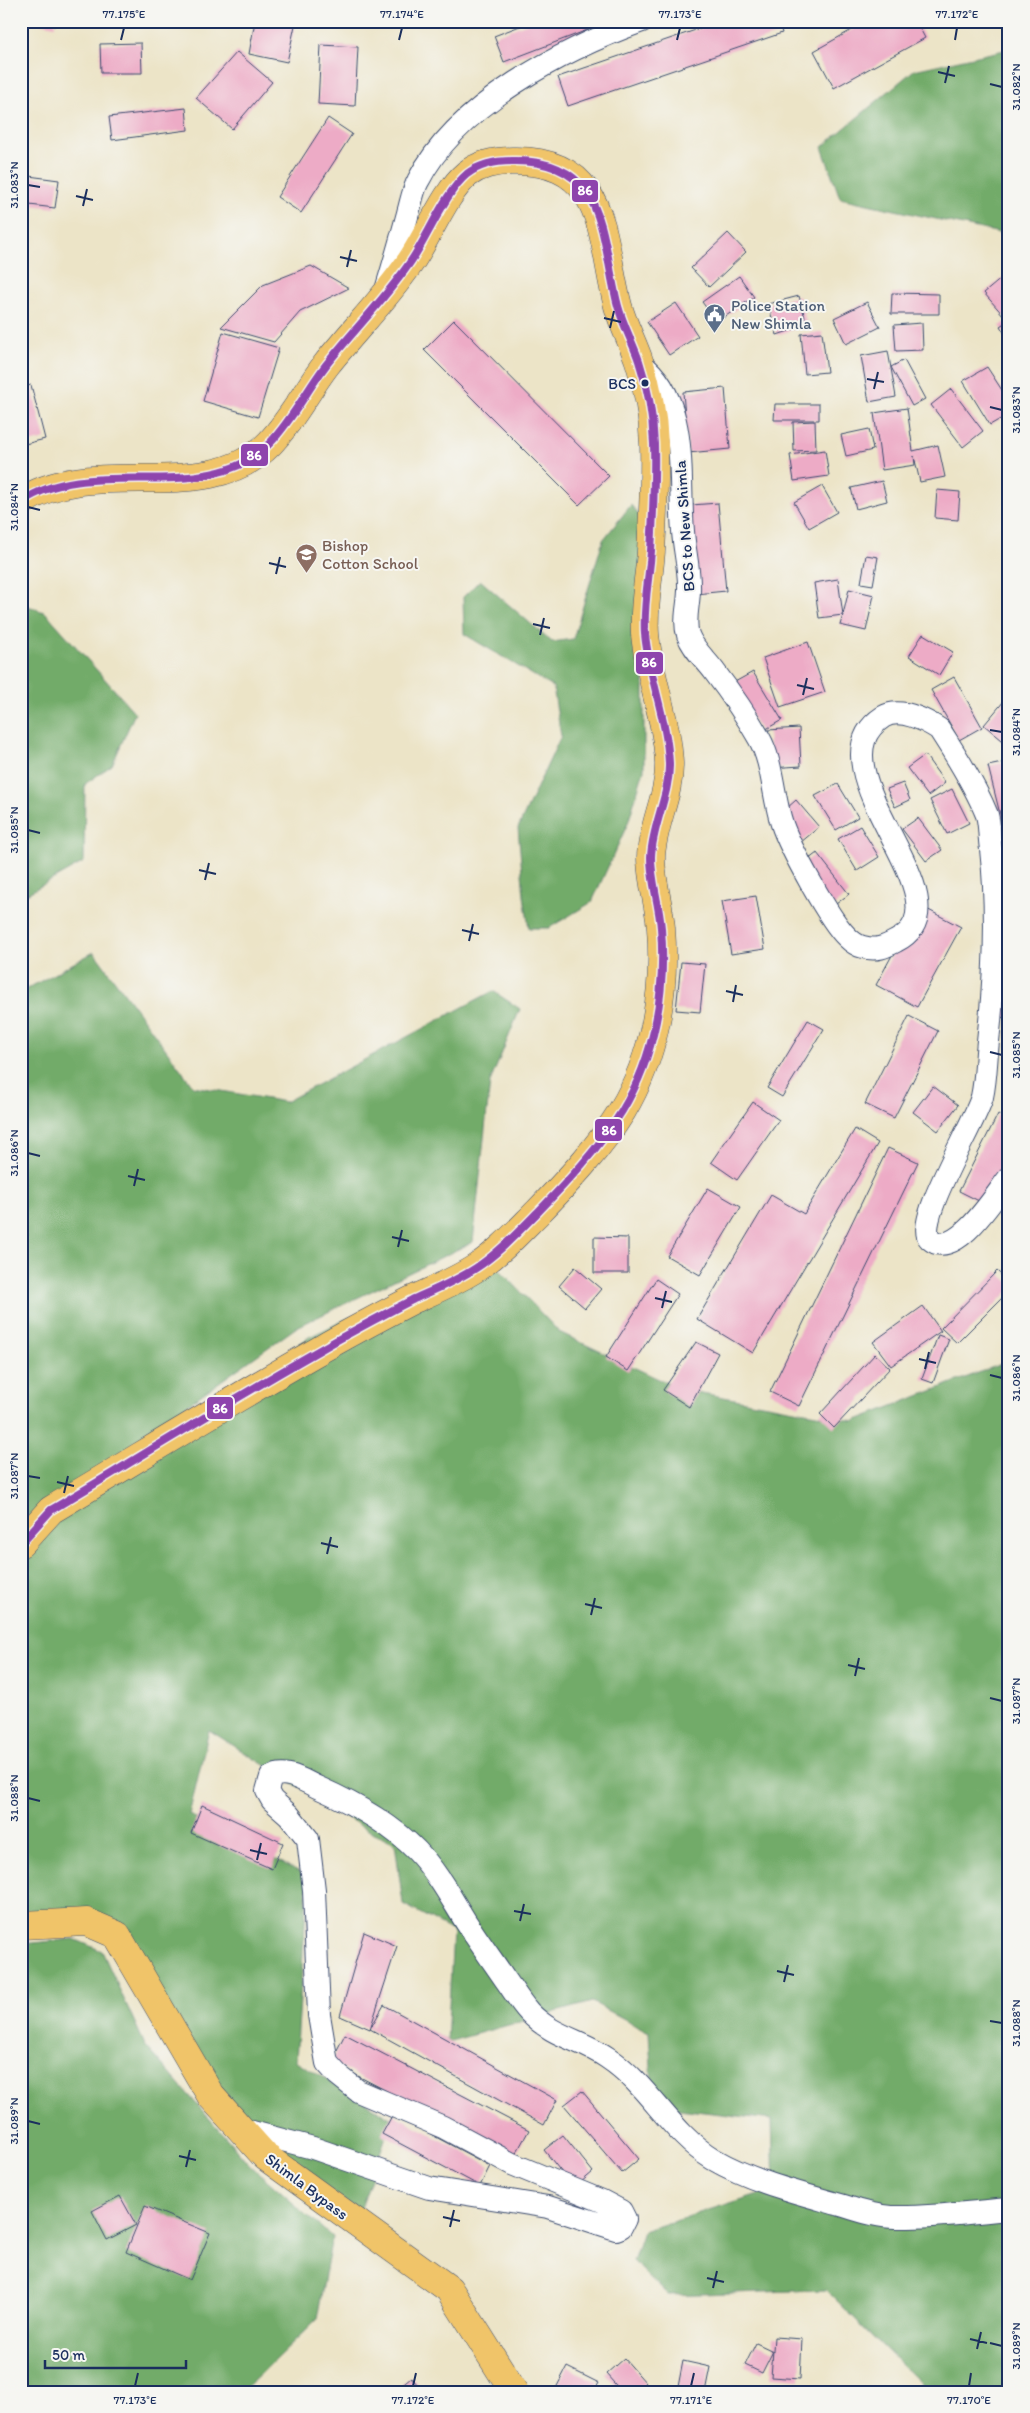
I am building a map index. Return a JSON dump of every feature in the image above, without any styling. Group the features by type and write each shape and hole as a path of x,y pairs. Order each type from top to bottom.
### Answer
{"highway":[{"path":"21,502 36,492 58,484 80,480 209,474 257,455 274,439 324,368 385,295 420,248 456,186 471,170 490,163 513,161 536,162 554,168 572,177 588,193 599,215 618,306 640,363 650,408 654,441 651,556 644,602 645,633 664,718 669,761 667,786 653,840 651,858 660,924 662,972 655,1027 640,1076 620,1114 572,1176 501,1250 471,1271 318,1351 51,1510 21,1543"},
{"name":"Shimla Bypass","path":"21,1925 87,1922 117,1935 211,2096 266,2157 449,2289 514,2392"}],"street":[{"path":"385,295 417,182 438,149 454,133 522,76 608,33 642,21"},
{"name":"BCS to New Shimla","path":"640,363 653,373 663,386 676,424 683,531 690,584 686,623 689,637 732,694 760,738 788,840 836,923 847,938 861,947 882,948 901,938 910,930 917,915 919,897 913,880 874,802 865,773 864,742 874,725 886,716 905,714 926,720 939,729 987,816 994,876 993,987 984,1088 979,1108 931,1209 926,1233 928,1237 937,1242 948,1243 965,1234 1009,1178"},
{"path":"241,2129 313,2148 429,2188 548,2207 616,2229 621,2227 625,2219 621,2211 602,2201 512,2164 443,2127 358,2091 338,2075 328,2063 319,2015 314,1890 308,1839 289,1815 272,1800 267,1791 270,1777 283,1773 290,1774 329,1792 381,1822 416,1850 442,1882 487,1953 527,2009 538,2021 561,2036 593,2049 619,2066 690,2144 712,2158 734,2170 764,2181 870,2214 892,2217 920,2217 1009,2209"}],"green space":[{"path":"1009,49 1009,235 840,198 822,147 914,70"},
{"path":"631,505 650,530 644,679 644,770 628,823 592,902 549,928 529,928 518,828 561,736 553,687 464,634 463,597 480,580 552,642 573,639 603,540"},
{"path":"21,603 46,613 135,713 112,765 85,784 84,862 21,897"},
{"path":"94,952 193,1086 285,1102 493,991 520,1009 490,1082 473,1242 297,1327 46,1505 21,1533 21,992"},
{"path":"484,1253 559,1332 680,1389 854,1421 1009,1361 1009,2392 929,2392 826,2290 668,2295 633,2261 643,2231 774,2189 772,2120 653,2106 649,2032 592,2002 447,2042 453,1931 403,1904 395,1843 364,1828 209,1730 189,1815 308,1876 296,2061 392,2119 360,2211 268,2153 214,2092 120,1931 21,1920 21,1550 55,1514 309,1337"},
{"path":"74,1939 102,1951 145,2045 251,2166 332,2237 317,2319 242,2392 21,2392 21,1944"}],"building":[{"path":"29,21 55,21 55,26"},
{"path":"255,21 296,21 287,62 249,54"},
{"path":"533,21 611,21 504,62 494,36"},
{"path":"722,21 778,21 782,33 568,106 558,77"},
{"path":"868,21 916,21 925,38 834,88 814,51"},
{"path":"141,43 142,73 101,73 100,44"},
{"path":"321,45 358,47 355,106 318,104"},
{"path":"237,52 272,82 232,129 196,98"},
{"path":"186,108 188,130 112,140 109,117"},
{"path":"328,118 352,134 301,213 277,197"},
{"path":"21,175 59,180 55,208 21,204"},
{"path":"728,233 746,252 709,287 691,268"},
{"path":"311,266 349,288 300,312 274,342 221,327 263,285"},
{"path":"1009,272 1009,312 1004,316 984,293"},
{"path":"739,276 754,297 717,322 702,302"},
{"path":"892,293 939,294 939,314 891,314"},
{"path":"799,296 807,325 777,335 768,304"},
{"path":"867,302 880,327 846,344 834,318"},
{"path":"676,303 698,336 669,355 647,322"},
{"path":"454,320 609,476 579,505 424,350"},
{"path":"1009,320 1009,340 1000,326"},
{"path":"922,323 923,350 896,351 894,325"},
{"path":"223,332 279,348 258,417 203,401"},
{"path":"822,332 827,372 805,374 801,334"},
{"path":"888,351 896,397 869,402 861,356"},
{"path":"904,360 925,399 912,406 891,367"},
{"path":"987,367 1009,401 1009,414 990,425 963,381"},
{"path":"31,385 45,439 21,445 21,388"},
{"path":"725,388 730,449 688,453 683,392"},
{"path":"951,389 983,431 963,447 931,405"},
{"path":"775,404 819,404 819,420 774,420"},
{"path":"907,408 913,451 938,445 945,477 920,482 914,456 915,465 882,470 874,413"},
{"path":"815,421 816,450 794,451 793,422"},
{"path":"869,429 873,450 846,456 841,435"},
{"path":"825,450 829,476 794,481 790,455"},
{"path":"882,481 887,501 856,509 851,488"},
{"path":"822,486 837,512 809,528 794,502"},
{"path":"937,490 960,492 958,520 935,518"},
{"path":"718,503 726,591 686,595 678,506"},
{"path":"866,555 878,557 873,585 861,583"},
{"path":"838,579 843,615 819,618 814,583"},
{"path":"849,589 874,595 866,631 840,625"},
{"path":"923,634 953,652 939,675 909,656"},
{"path":"808,642 825,692 780,707 763,658"},
{"path":"753,672 782,720 761,732 733,683"},
{"path":"954,677 982,727 959,740 931,690"},
{"path":"1004,701 1009,705 1008,745 984,725"},
{"path":"799,728 801,766 770,768 768,730"},
{"path":"925,755 945,783 928,796 907,768"},
{"path":"1007,762 1009,816 1001,818 988,766"},
{"path":"903,783 910,800 895,807 887,789"},
{"path":"838,784 858,817 836,830 815,796"},
{"path":"952,789 969,823 947,834 930,800"},
{"path":"796,800 819,827 800,843 777,817"},
{"path":"918,818 942,850 926,861 902,829"},
{"path":"860,826 879,857 857,871 838,839"},
{"path":"817,853 849,894 827,911 796,869"},
{"path":"1009,859 1009,899 1000,897"},
{"path":"756,896 765,949 731,954 722,901"},
{"path":"919,905 961,927 917,1007 876,985"},
{"path":"1009,917 1009,1017 997,1018 992,918"},
{"path":"681,962 705,964 700,1012 676,1010"},
{"path":"909,1016 938,1031 894,1118 865,1104"},
{"path":"808,1020 824,1029 782,1097 767,1088"},
{"path":"933,1086 958,1105 938,1131 913,1112"},
{"path":"753,1102 779,1120 737,1180 711,1162"},
{"path":"998,1114 1009,1119 1009,1158 985,1204 959,1191"},
{"path":"855,1129 878,1143 753,1353 697,1319 771,1195 804,1214"},
{"path":"888,1148 918,1162 799,1406 770,1392"},
{"path":"708,1188 741,1207 700,1275 667,1256"},
{"path":"594,1237 628,1238 628,1273 594,1273"},
{"path":"575,1267 601,1289 585,1308 559,1286"},
{"path":"997,1271 1009,1282 1009,1291 957,1343 941,1328"},
{"path":"656,1279 678,1294 628,1371 606,1357"},
{"path":"923,1306 941,1331 891,1366 873,1342"},
{"path":"938,1335 949,1339 933,1383 922,1379"},
{"path":"696,1342 718,1353 689,1407 663,1390"},
{"path":"875,1354 890,1368 834,1428 820,1414"},
{"path":"202,1805 283,1843 272,1869 191,1833"},
{"path":"364,1932 397,1946 370,2029 340,2016"},
{"path":"384,2005 557,2100 544,2125 370,2029"},
{"path":"345,2034 529,2130 514,2157 331,2062"},
{"path":"582,2091 639,2159 622,2173 564,2105"},
{"path":"393,2114 490,2166 480,2186 382,2134"},
{"path":"563,2135 593,2172 574,2188 544,2150"},
{"path":"120,2196 136,2225 107,2240 92,2211"},
{"path":"145,2206 210,2233 190,2280 126,2252"},
{"path":"774,2337 802,2339 800,2379 771,2377"},
{"path":"756,2343 773,2351 762,2373 745,2365"},
{"path":"624,2358 646,2383 636,2392 622,2392 606,2374"},
{"path":"683,2361 710,2367 705,2392 677,2392"},
{"path":"567,2367 599,2383 594,2392 554,2392"},
{"path":"411,2377 424,2392 393,2392"}],"transit line":[{"name":"86","path":"21,502 50,488 82,481 183,477 215,473 244,462 270,443 278,434 326,365 379,303 416,254 451,192 467,174 483,165 512,161 544,164 567,173 583,188 595,207 602,230 618,306 639,361 651,413 654,471 653,511 645,634 650,667 665,730 669,763 667,787 654,833 651,857 660,919 662,952 660,999 656,1022 643,1068 633,1090 613,1125 583,1164 516,1234 476,1268 330,1344 51,1510 21,1543"}],"place":[{"name":"Police Station New Shimla","path":"715,333"},
{"name":"BCS","path":"645,383"},
{"name":"Bishop Cotton School","path":"306,573"}]}
